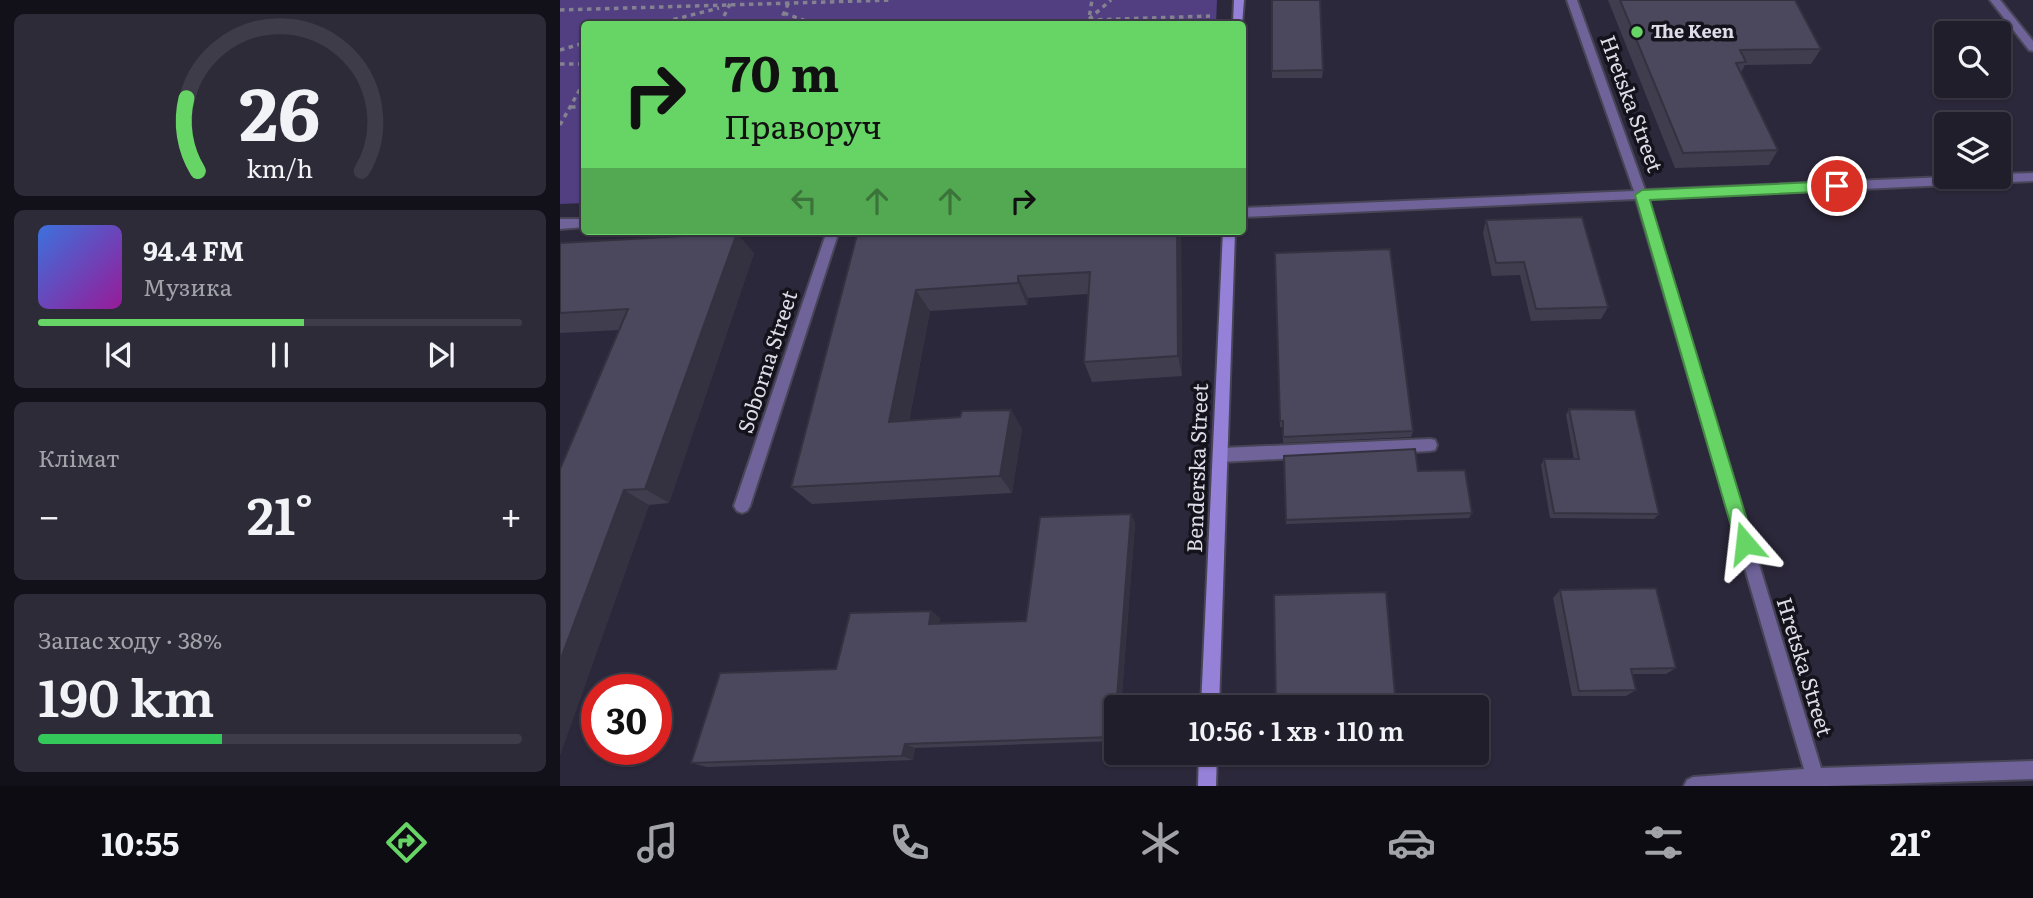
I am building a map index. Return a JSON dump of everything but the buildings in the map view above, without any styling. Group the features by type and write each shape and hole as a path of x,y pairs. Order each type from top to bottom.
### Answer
{"street":[{"path":"1238,21 1239,0"},
{"name":"Hretska Street","path":"1572,0 1642,195 1816,781"},
{"path":"1995,0 2033,48"},
{"path":"1246,213 2033,177"},
{"path":"560,224 581,223"},
{"name":"Soborna Street","path":"742,506 832,235"},
{"name":"Benderska Street","path":"1211,695 1229,235"},
{"path":"1222,455 1430,445"},
{"path":"1207,786 1208,765"},
{"path":"1693,786 2033,769"}],"path":[{"path":"722,21 732,0"},
{"path":"560,10 893,0"},
{"path":"1088,21 1091,0"},
{"path":"1089,21 1111,0"},
{"path":"780,21 789,2"},
{"path":"668,21 730,5"},
{"path":"784,13 806,21"},
{"path":"1109,21 1213,16"},
{"path":"560,50 581,44"},
{"path":"560,64 581,64"},
{"path":"560,125 581,87"},
{"path":"570,107 581,107"}],"shaded area":[{"path":"560,0 1217,0 1216,21 581,21 581,203 560,204"}],"place":[{"name":"The Keen","path":"1637,32"}],"route":[{"path":"1745,543 1642,195 1837,186"}]}
